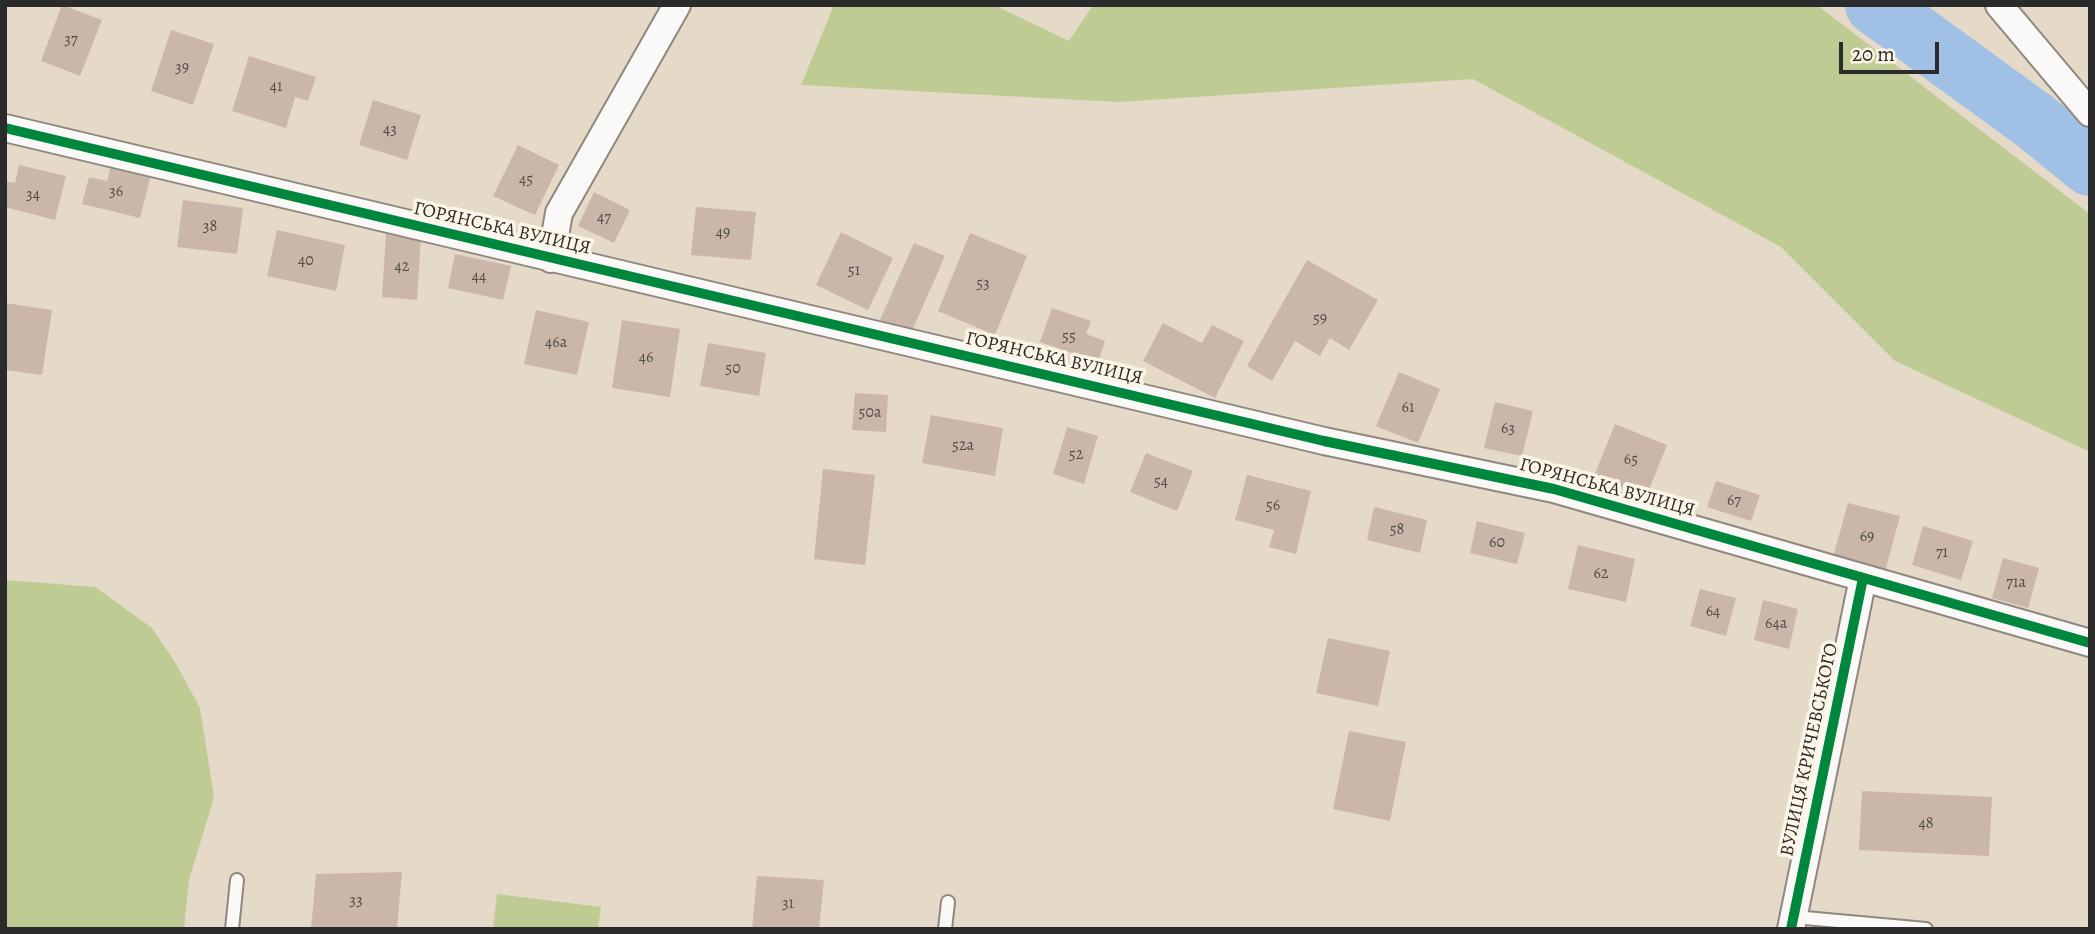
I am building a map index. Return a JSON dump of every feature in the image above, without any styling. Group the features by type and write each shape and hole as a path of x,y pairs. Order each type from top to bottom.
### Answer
{"street":[{"path":"551,259 559,213 677,5"},
{"path":"1999,5 2090,113"},
{"name":"ГОРЯНСЬКА ВУЛИЦЯ","path":"5,128 1324,441 1554,489 2090,643"},
{"name":"ВУЛИЦЯ КРИЧЕВСЬКОГО","path":"1792,923 1863,578"}],"lane":[{"path":"232,929 237,880"},
{"path":"945,929 948,902"},
{"path":"1792,923 1927,929"}],"green space":[{"path":"834,5 994,5 1069,41 1093,5 1817,5 2090,214 2090,452 1895,361 1781,247 1473,79 1118,102 801,85"},
{"path":"5,580 95,587 152,628 175,662 200,708 214,797 189,880 184,929 5,929"},
{"path":"497,894 601,907 598,929 493,929"}],"building":[{"path":"62,5 102,20 80,76 41,61"},
{"path":"171,30 214,44 193,105 151,91"},
{"path":"249,56 316,77 308,101 295,97 286,128 232,111"},
{"path":"373,100 421,115 407,160 359,145"},
{"path":"518,145 559,165 535,215 493,196"},
{"path":"19,165 66,176 55,220 5,207 5,181 15,183"},
{"path":"111,165 151,175 140,218 82,204 89,177 107,181"},
{"path":"594,192 630,210 614,243 578,226"},
{"path":"183,200 243,208 237,254 177,247"},
{"path":"696,207 756,212 751,260 691,255"},
{"path":"277,230 345,245 336,291 267,276"},
{"path":"841,232 893,258 868,310 816,285"},
{"path":"970,233 1027,256 995,335 938,311"},
{"path":"386,234 421,236 417,300 382,297"},
{"path":"914,243 945,256 910,335 879,322"},
{"path":"455,254 511,266 503,300 448,288"},
{"path":"1307,260 1378,300 1349,350 1330,338 1320,356 1295,341 1272,381 1247,366"},
{"path":"5,303 52,310 42,375 5,370"},
{"path":"1052,308 1091,321 1086,334 1105,341 1098,362 1040,342"},
{"path":"536,310 589,322 577,375 524,364"},
{"path":"622,320 680,329 670,397 612,388"},
{"path":"1163,323 1202,343 1212,325 1244,341 1215,398 1143,361"},
{"path":"708,343 766,353 759,396 700,386"},
{"path":"1399,372 1440,389 1418,443 1376,426"},
{"path":"855,393 888,395 886,432 852,430"},
{"path":"1495,402 1533,411 1522,456 1484,448"},
{"path":"931,415 1003,428 995,476 922,463"},
{"path":"1615,424 1667,445 1646,497 1594,476"},
{"path":"1067,427 1098,436 1084,484 1053,474"},
{"path":"1146,453 1193,471 1177,511 1130,492"},
{"path":"823,469 875,475 865,565 814,559"},
{"path":"1247,475 1311,491 1296,554 1269,547 1274,530 1235,520"},
{"path":"1716,481 1760,495 1751,521 1707,507"},
{"path":"1848,503 1900,516 1885,572 1833,557"},
{"path":"1374,507 1427,520 1420,553 1367,540"},
{"path":"1477,521 1525,533 1517,564 1470,553"},
{"path":"1923,526 1973,541 1961,580 1912,565"},
{"path":"1578,545 1635,559 1626,602 1568,589"},
{"path":"2003,558 2039,568 2028,608 1992,598"},
{"path":"1700,589 1736,598 1726,636 1690,626"},
{"path":"1763,600 1798,609 1789,649 1754,640"},
{"path":"1328,638 1390,651 1378,706 1316,693"},
{"path":"1349,731 1406,742 1390,821 1333,809"},
{"path":"1862,791 1992,797 1989,856 1859,850"},
{"path":"402,872 397,929 311,929 316,874"},
{"path":"757,876 824,880 819,929 752,929"}],"waterway":[{"path":"1875,5 2036,122 2090,166"}],"cycle path":[{"path":"5,128 1324,441 1554,489 2090,643"},
{"path":"1791,929 1863,578"}]}
